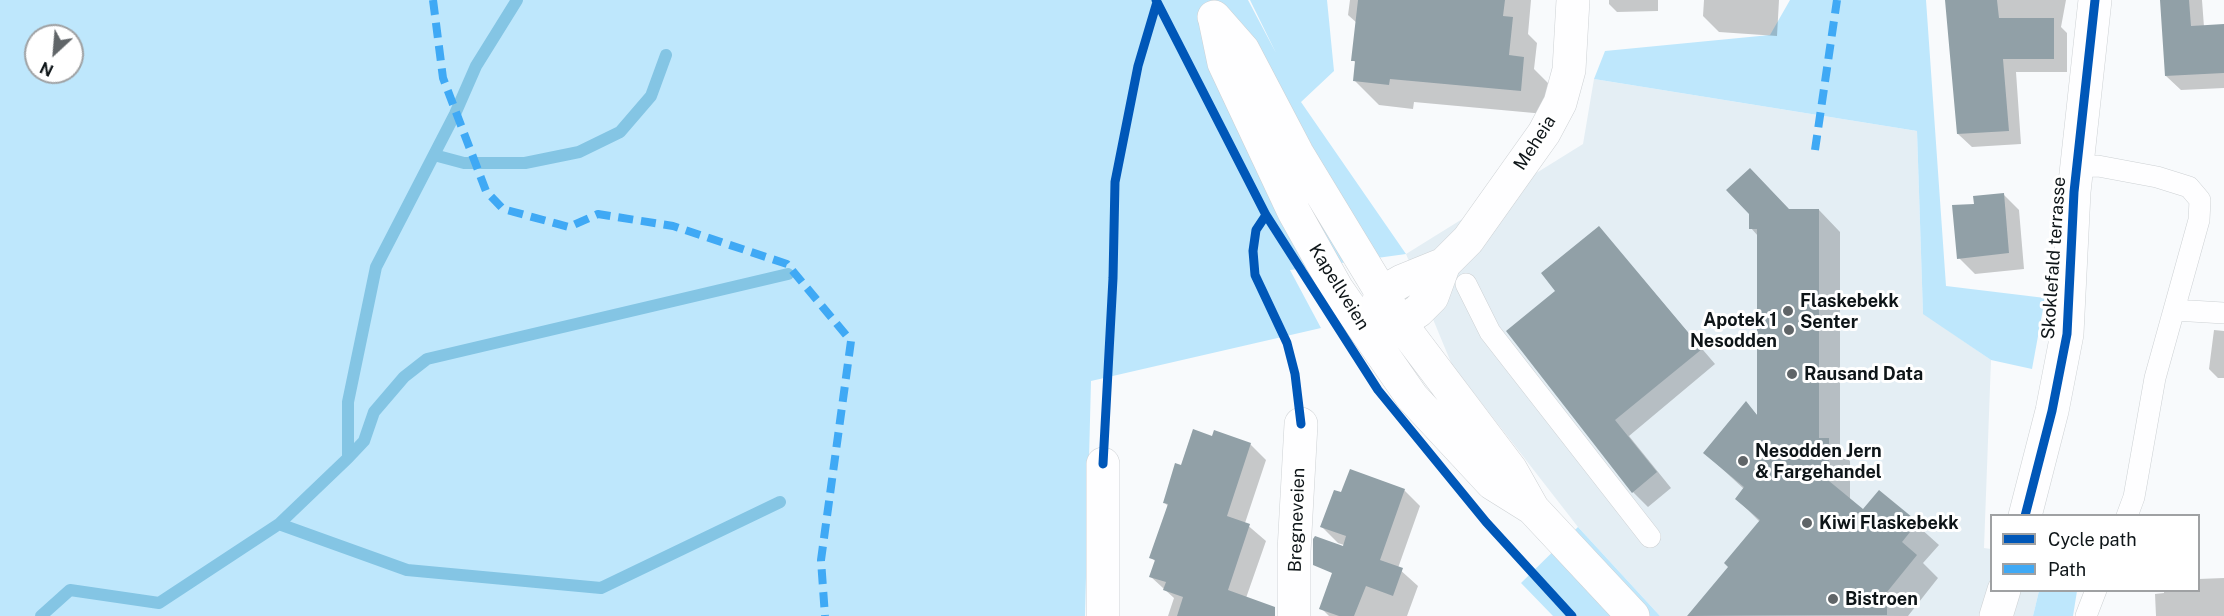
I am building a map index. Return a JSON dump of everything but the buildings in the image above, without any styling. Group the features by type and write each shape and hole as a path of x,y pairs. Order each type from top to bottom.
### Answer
{"street":[{"name":"Meheia","path":"1365,331 1401,323 1418,311 1455,274 1468,240 1544,133 1560,103 1569,70 1574,0"},
{"name":"Skoklefald terrasse","path":"2026,514 2052,411 2067,334 2077,167 2095,0"},
{"name":"Kapellveien","path":"1210,9 1243,50 1297,153 1401,323 1511,470 1533,509 1633,616"},
{"name":"Kapellveien","path":"1210,9 1224,63 1275,173 1336,289 1412,396 1492,483 1533,509"},
{"name":"Meheia","path":"1383,292 1402,281 1455,274"},
{"path":"1365,331 1383,292"},
{"name":"Bregneveien","path":"1294,616 1294,551 1301,424"},
{"path":"1103,464 1103,616"},
{"path":"1996,616 2004,592"}],"lane":[{"path":"2077,167 2098,166 2157,177 2188,186 2200,200 2199,220 2155,378 2134,497 2128,514"},
{"path":"1455,274 1490,332 1650,537"},
{"path":"2174,310 2224,313"},
{"path":"2086,616 2096,592"}],"shaded area":[{"path":"0,0 1248,0 1276,53 1250,0 1327,0 1334,71 1301,102 1406,254 1290,270 1321,328 1091,381 1085,616 0,616"},
{"path":"1790,0 1926,0 1946,286 2045,298 2032,369 1991,360 1923,314 1917,131 1594,79 1605,51 1770,35"},
{"path":"1594,79 1917,131 1923,313 1991,360 1984,548 1990,549 1990,592 2039,592 2033,616 1660,616 1578,527 1452,365 1406,254 1583,144"},
{"path":"1578,527 1660,616 1553,616 1521,583"},
{"path":"2039,592 2077,592 2073,616 2033,616"}],"waterway":[{"path":"41,616 70,590 159,603 279,524 348,458 348,402 376,267 455,114 476,66 517,0"},
{"path":"434,155 464,163 525,163 579,152 620,132 651,96 666,55"},
{"path":"348,458 364,441 374,412 404,377 427,359 788,274"},
{"path":"279,524 407,570 601,588 780,502"}],"marked path":[{"path":"433,0 443,78 486,191 503,209 569,227 598,214 673,226 787,264 851,341 821,560 825,616"},
{"path":"1815,150 1837,0"}],"cycle path":[{"path":"1156,0 1266,215 1378,390 1486,522 1572,616"},
{"path":"2026,514 2052,411 2067,334 2074,192 2095,0"},
{"path":"1103,464 1113,278 1115,182 1138,66 1157,2"},
{"path":"1266,215 1256,230 1253,251 1255,275 1287,343 1295,374 1301,424"}],"place":[{"name":"Flaskebekk Senter","path":"1788,311"},
{"name":"Apotek 1 Nesodden","path":"1789,330"},
{"name":"Rausand Data","path":"1792,374"},
{"name":"Nesodden Jern & Fargehandel","path":"1743,461"},
{"name":"Kiwi Flaskebekk","path":"1807,523"},
{"name":"Bistroen","path":"1833,599"}]}
